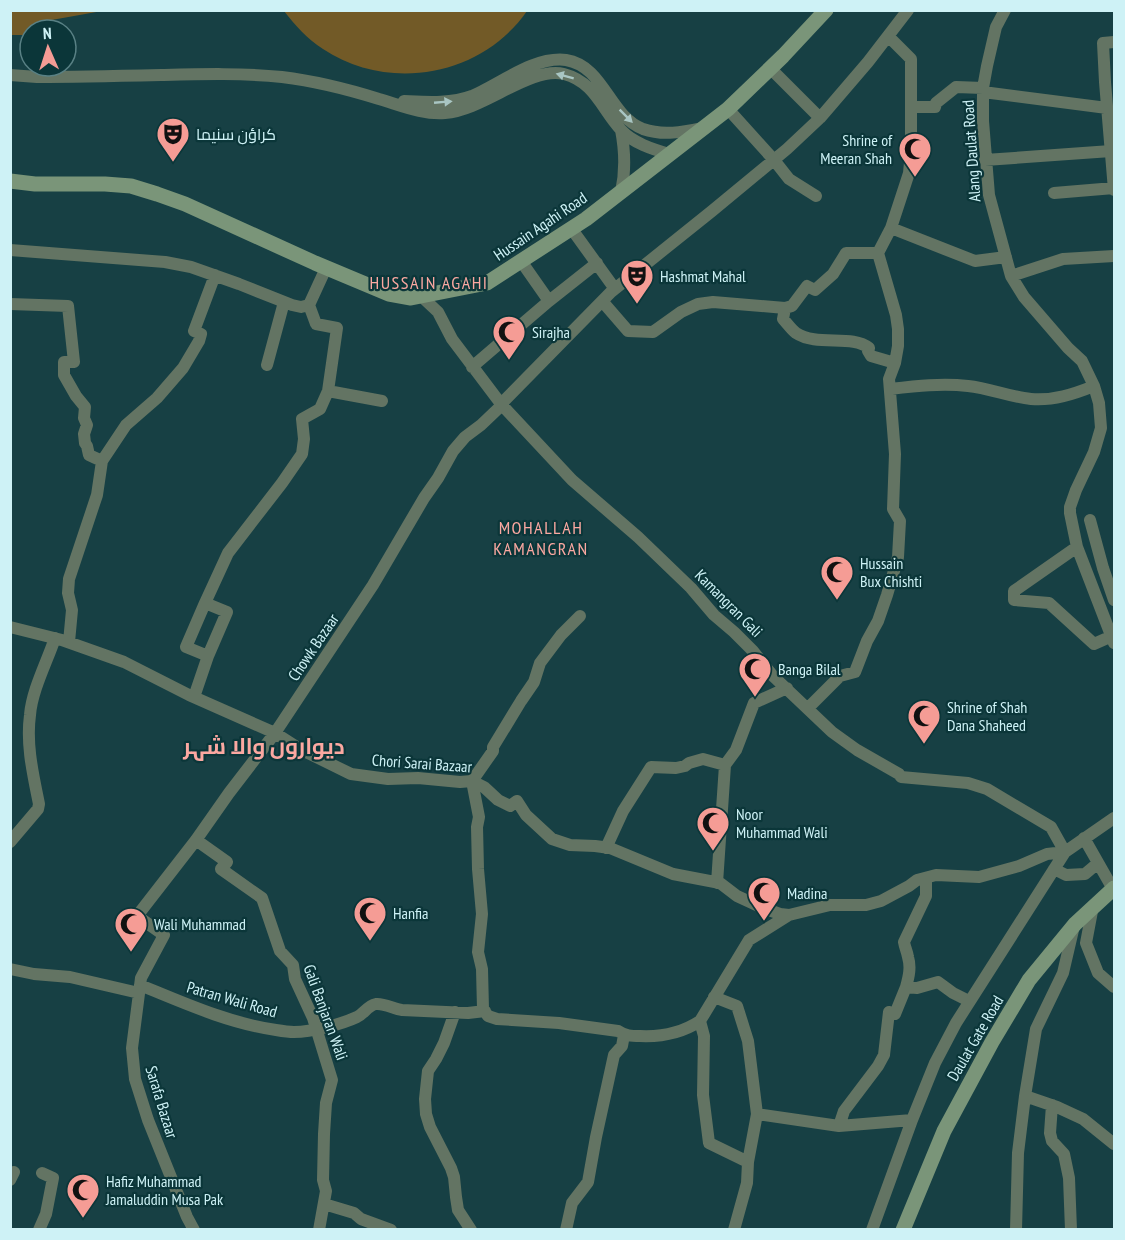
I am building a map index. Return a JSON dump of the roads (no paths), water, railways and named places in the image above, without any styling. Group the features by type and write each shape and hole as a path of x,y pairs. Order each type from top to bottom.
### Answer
{"main road":[{"name":"Hussain Agahi Road","path":"10,180 35,184 131,186 185,204 389,294 411,298 488,283 621,192 728,109 826,10"},
{"name":"Daulat Gate Road","path":"903,1230 944,1131 992,1042 1029,980 1075,924 1114,888"}],"street":[{"name":"Chowk Bazaar","path":"140,985 164,935 137,916 275,733 374,585 453,451 465,436 481,425 502,405 615,289 774,160 820,118 868,62 908,10"},
{"name":"Alang Daulat Road","path":"1005,10 996,27 983,90 985,159 989,195 1011,276 1017,288 1068,348 1082,361 1099,403 1101,428 1094,452 1070,507 1077,547 1113,640"},
{"path":"808,708 840,676 855,672 867,641 878,621 898,557 900,521 893,509 896,454 889,379 895,363 898,329 878,252 891,228 909,173 912,150 911,58 888,36"},
{"path":"1054,193 1114,189 1107,108 1110,82 1102,43 1114,42"},
{"path":"384,100 429,103 459,100 472,96 534,65 547,61 567,60 587,70 596,78 625,117 643,129 669,133 703,128"},
{"path":"770,68 820,118"},
{"path":"10,75 37,77 261,75 328,85 424,112 442,114 458,112 474,106 543,74 563,74 574,78 591,90 621,130 636,142 669,154"},
{"path":"911,107 935,106 956,87 1107,108"},
{"path":"728,109 789,179 816,196"},
{"path":"621,130 625,164 621,192"},
{"path":"985,159 1111,151"},
{"path":"571,228 615,289"},
{"path":"891,228 975,261 1006,257"},
{"path":"10,250 165,262 215,275 301,308 309,305 326,268"},
{"path":"602,301 628,332 653,332 681,312 698,304 713,302 785,308 792,306 807,286 815,290 833,274 846,253 878,252"},
{"path":"1011,276 1063,259 1114,256"},
{"path":"521,261 549,301"},
{"path":"472,367 597,263"},
{"path":"69,642 72,610 68,593 69,579 98,495 102,461 126,425 157,398 183,368 199,341 201,334 194,331 215,275"},
{"name":"Kamangran Gali","path":"421,296 438,312 452,339 502,405 572,480 692,588 714,615 734,632 774,676 832,732 856,750 901,777 968,783 993,793 1050,826 1065,852"},
{"path":"267,365 284,302"},
{"path":"10,304 68,306 74,362 64,362 64,375 76,396 86,407 84,418 87,425 84,434 88,454 102,461"},
{"path":"208,656 186,647 205,603 228,553 302,454 303,419 320,409 328,392 337,328 316,324 309,305"},
{"path":"785,308 783,319 796,333 813,339 858,343 869,348 870,356 895,363"},
{"path":"890,389 928,385 963,386 1030,399 1048,400 1094,386"},
{"path":"328,392 382,401"},
{"path":"1090,520 1109,567 1114,600"},
{"path":"1077,547 1014,591 1014,600 1049,603 1094,644 1113,640"},
{"path":"194,697 227,612 205,603"},
{"path":"484,1011 482,969 478,952 482,914 478,865 477,827 479,818 472,781 494,751 493,747 534,682 540,663 561,634 580,616"},
{"name":"Chori Sarai Bazaar","path":"10,627 56,638 124,662 194,697 275,733 300,749 351,774 388,779 472,781 510,806 517,801 526,815 552,839 570,845 610,848 673,874 720,883 737,896 780,914 789,915 830,906 866,905 881,901 917,880 936,875 979,876 1019,866 1047,854 1065,852"},
{"path":"10,842 38,809 28,743 30,714 33,697 56,638"},
{"path":"717,883 725,765 736,750 754,703 787,688"},
{"path":"606,848 623,811 651,768 676,768 703,759 725,765"},
{"path":"872,1230 935,1063 969,1002 1065,852 1114,818"},
{"path":"1084,838 1114,888"},
{"name":"Gali Banjaran Wali","path":"196,840 227,862 221,869 262,898 280,951 293,965 295,979 317,1028 333,1080 326,1103 323,1180 326,1191 319,1230"},
{"path":"1054,869 1066,875 1085,874 1098,863"},
{"path":"839,1126 844,1111 884,1055 889,1012 895,1014 910,974 904,942 926,896 926,878"},
{"path":"1094,906 1086,943 1098,973 1114,987"},
{"path":"748,1162 709,1143 703,1095 704,1036 700,1021 748,940 789,915"},
{"path":"1016,1230 1018,1153 1036,1029 1063,973 1075,924"},
{"name":"Patran Wali Road","path":"10,969 34,974 140,985 202,1011 257,1027 294,1032 342,1023 361,1015 368,1006 374,1004 402,1010 484,1011 497,1019 559,1023 618,1031 624,1035 671,1034 689,1028 700,1021"},
{"path":"906,987 917,988 938,982 969,1002"},
{"name":"Sarafa Bazaar","path":"140,985 132,1048 135,1079 148,1120 195,1230"},
{"path":"714,997 737,1006 748,1041 757,1114 748,1162 747,1184 734,1230"},
{"path":"454,1012 444,1044 428,1071 426,1114 430,1127 451,1168 458,1210 471,1230"},
{"path":"566,1230 572,1203 588,1182 614,1055 622,1046 624,1035"},
{"path":"1025,1096 1083,1119 1114,1144"},
{"path":"1052,1105 1050,1133 1052,1141 1064,1154 1069,1178 1071,1230"},
{"path":"757,1114 839,1126 912,1120"},
{"path":"39,1230 46,1214 54,1178 42,1173"},
{"path":"324,1204 354,1213 361,1219 391,1230"}],"place":[{"name":"کراؤن سنیما","path":"173,163"},
{"name":"Shrine of Meeran Shah","path":"915,178"},
{"name":"Hashmat Mahal","path":"637,305"},
{"name":"Sirajha","path":"509,361"},
{"name":"Hussain Bux Chishti","path":"837,601"},
{"name":"Banga Bilal","path":"755,698"},
{"name":"Shrine of Shah Dana Shaheed","path":"924,745"},
{"name":"Noor Muhammad Wali","path":"713,852"},
{"name":"Madina","path":"764,922"},
{"name":"Hanfia","path":"370,942"},
{"name":"Wali Muhammad","path":"131,953"},
{"name":"Hafiz Muhammad Jamaluddin Musa Pak","path":"83,1219"}],"district":[{"name":"HUSSAIN AGAHI","path":"429,282"},
{"name":"MOHALLAH KAMANGRAN","path":"541,537"},
{"name":"دیواروں والا شہر","path":"264,746"}]}
